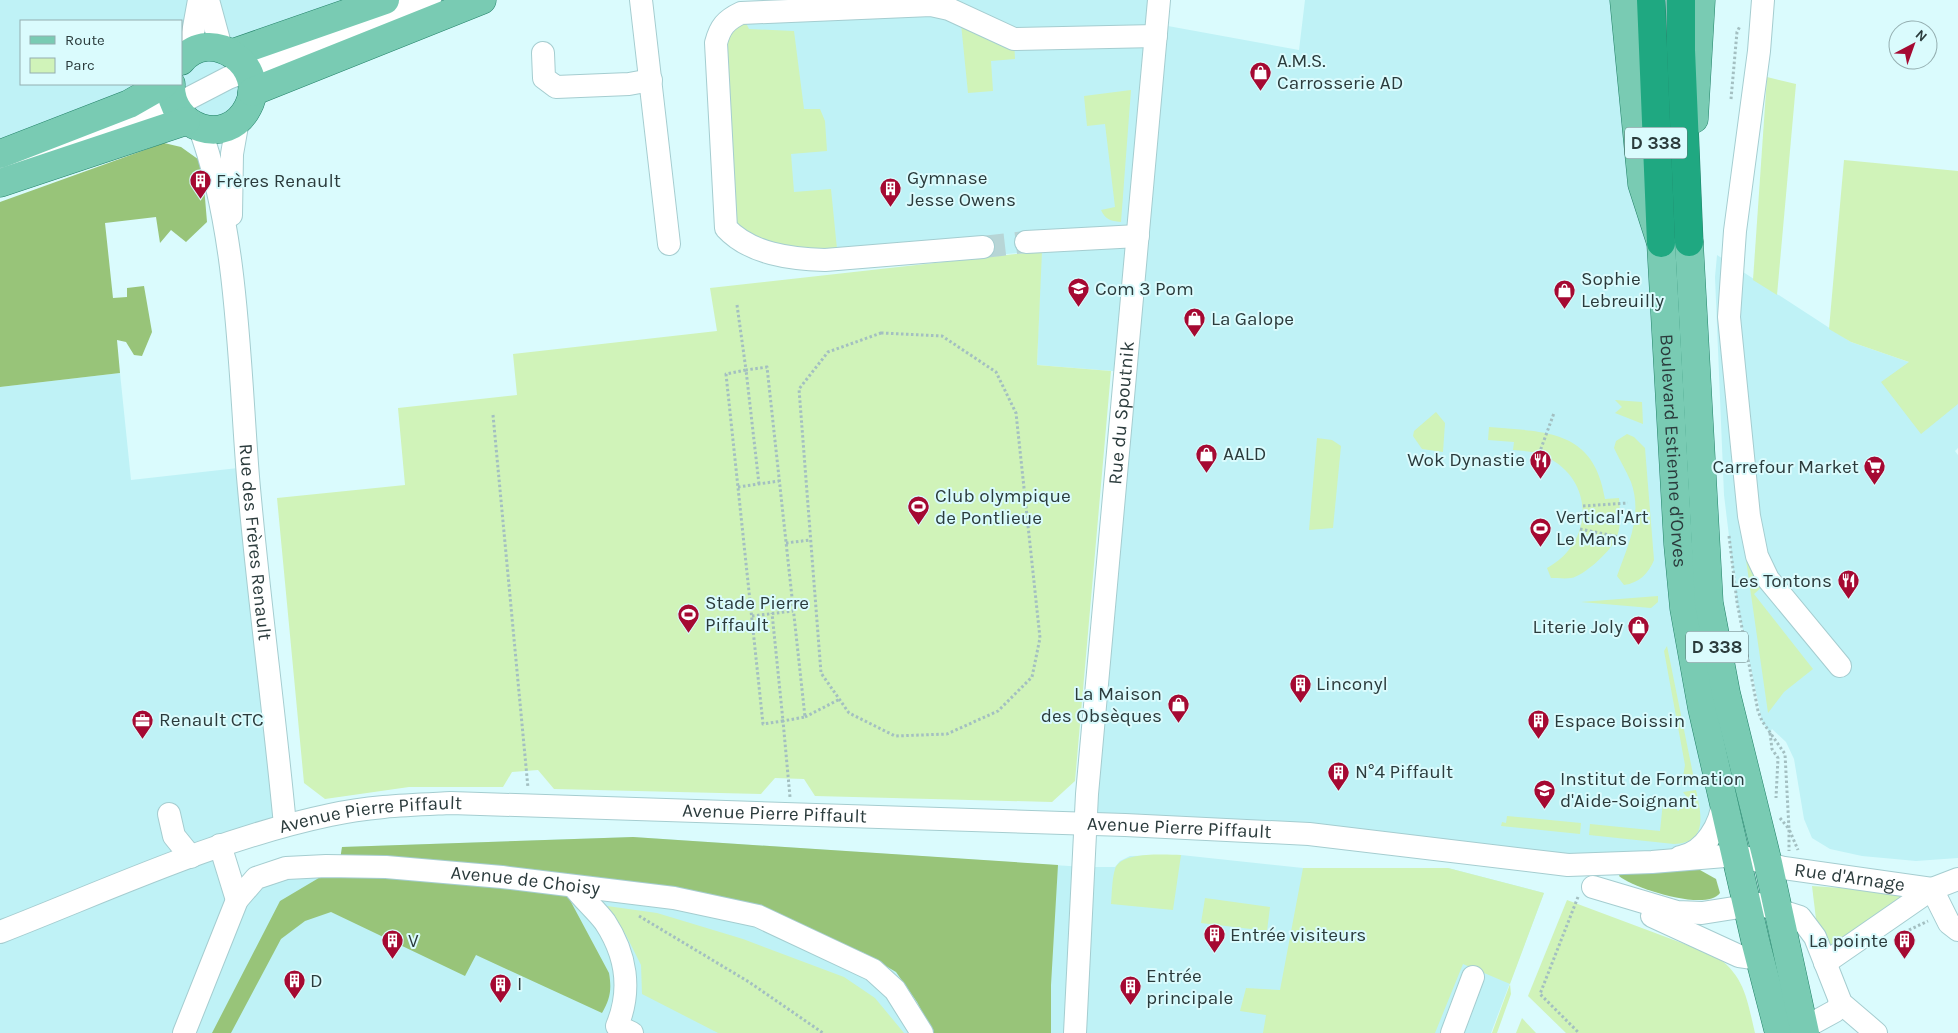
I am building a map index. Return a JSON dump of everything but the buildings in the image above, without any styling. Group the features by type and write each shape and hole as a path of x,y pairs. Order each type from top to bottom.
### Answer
{"highway":[{"name":"Boulevard Estienne d'Orves","path":"1651,0 1661,243"},
{"name":"Boulevard Estienne d'Orves","path":"1681,0 1681,51 1689,242"}],"main road":[{"path":"236,69 385,0"},
{"path":"236,69 482,0"},
{"path":"1624,0 1642,184 1661,243"},
{"path":"1689,208 1701,0"},
{"path":"0,154 128,104 177,102 217,130 229,127 248,108 236,69 208,47 185,58"},
{"path":"0,183 177,102"},
{"name":"Boulevard Estienne d'Orves","path":"1689,242 1709,603 1728,702 1777,859 1764,904 1760,959 1796,1031"},
{"name":"Boulevard Estienne d'Orves","path":"1661,243 1678,544 1684,608 1702,708 1737,855 1764,904 1796,1031"}],"street":[{"path":"185,58 198,0"},
{"path":"208,0 236,69"},
{"path":"0,168 177,102 236,69 430,0"},
{"path":"641,0 669,244"},
{"name":"Rue du Spoutnik","path":"1075,1032 1087,794 1159,0"},
{"path":"1763,0 1759,51 1736,231 1729,317 1748,516 1757,556 1768,579 1840,666"},
{"path":"983,247 825,260 798,259 750,247 737,240 726,228 716,43 719,30 727,19 741,12 932,5 949,9 1014,39 1156,36"},
{"path":"543,54 544,78 556,87 629,84 651,80"},
{"name":"Rue des Frères Renault","path":"177,102 210,158 230,259"},
{"name":"Rue des Frères Renault","path":"238,120 232,154 230,259 248,479 285,826"},
{"path":"1026,242 1138,236"},
{"path":"1652,862 1688,856 1699,849 1720,818 1723,801"},
{"name":"Avenue Pierre Piffault","path":"0,932 220,845 331,814 393,805 451,803 1309,834 1568,865 1652,862 1737,855 1777,859"},
{"path":"169,814 174,836 191,857"},
{"path":"220,845 237,900"},
{"name":"Rue d'Arnage","path":"1777,859 1784,868 1932,889"},
{"path":"1568,865 1590,893 1739,956 1760,959"},
{"name":"Avenue de Choisy","path":"184,1033 237,900 256,878 286,868 326,866 386,867 492,876 674,898 758,916 873,970 895,990 922,1033"},
{"name":"Rue d'Arnage","path":"1825,963 1932,889 1958,879"},
{"path":"574,887 604,922 620,956 627,985 618,1026 632,1033"},
{"path":"1932,889 1949,923 1958,930"},
{"path":"1590,893 1677,912 1702,913 1764,904 1800,917 1808,925 1841,1003 1876,1033"},
{"path":"1452,1033 1473,977"},
{"path":"1796,1031 1835,1011 1841,1003"}],"path":[{"path":"737,305 759,484"},
{"path":"881,333 942,336 996,372 1016,413 1040,638 1032,677 998,710 947,734 895,736 849,713 821,673 810,540 798,388 828,352 881,333"},
{"path":"805,717 767,367 726,374 763,724 805,717 840,700"},
{"path":"1539,454 1554,413"},
{"path":"493,415 530,806"},
{"path":"738,487 779,481"},
{"path":"1583,506 1628,503"},
{"path":"1580,528 1625,538"},
{"path":"786,544 810,540"},
{"path":"752,616 793,610"},
{"path":"772,614 791,815"},
{"path":"1770,733 1772,749 1778,758 1776,803"},
{"path":"1777,810 1778,816 1789,829 1777,859"},
{"path":"1579,1033 1540,994 1578,896 1590,893"},
{"path":"640,916 748,982 822,1033"}],"shaded area":[{"path":"0,0 430,0 252,92 204,129 0,168"},
{"path":"936,0 1159,0 1157,24 1299,50 1305,0 1624,0 1713,831 1652,862 1087,825 1125,372 1037,365 1041,251 984,256 825,260 719,30 727,19"},
{"path":"1717,255 1851,342 1958,379 1958,448 1955,451 1958,455 1958,858 1916,861 1862,856 1830,849 1812,838 1804,819 1794,759 1786,742 1772,729 1770,733 1762,721 1737,602 1724,495 1715,277"},
{"path":"120,373 131,480 247,467 285,825 232,841 237,900 256,878 339,866 342,847 633,837 1084,867 1115,867 1120,861 1130,856 1181,855 1303,868 1448,868 1544,893 1491,1033 0,1033 0,387"}],"green space":[{"path":"741,13 749,29 794,31 804,109 820,109 825,121 827,151 791,154 794,192 831,189 838,259 737,240 719,30"},
{"path":"960,14 1014,39 1015,59 991,61 993,91 968,93"},
{"path":"1767,77 1796,84 1777,295 1753,280"},
{"path":"1131,90 1121,222 1108,219 1101,210 1115,207 1105,124 1087,126 1084,96"},
{"path":"164,143 181,147 202,162 207,222 186,242 171,230 160,243 156,217 105,223 113,298 127,297 127,288 144,286 152,332 142,356 134,355 126,342 117,340 120,373 0,387 0,202"},
{"path":"1844,160 1958,171 1958,404 1921,434 1881,382 1909,362 1851,342 1829,329"},
{"name":"Stade Pierre Piffault","path":"1042,251 1037,365 1111,371 1075,781 1052,802 815,796 804,779 775,778 761,794 554,789 538,770 512,772 503,787 409,787 325,799 304,783 277,498 405,485 398,408 517,395 513,354 717,331 710,288"},
{"path":"1615,400 1642,402 1643,424 1615,413 1622,407"},
{"path":"1436,412 1445,423 1443,452 1422,449 1413,436 1414,431"},
{"path":"1489,427 1530,431 1564,439 1578,447 1590,459 1599,476 1605,499 1619,498 1620,525 1615,541 1602,557 1583,573 1571,578 1551,578 1547,568 1562,557 1573,544 1580,528 1583,512 1581,497 1574,481 1563,468 1543,455 1513,450 1514,442 1488,440"},
{"path":"1627,434 1634,437 1645,448 1654,560 1643,577 1624,585 1617,576 1633,530 1635,506 1631,482 1614,448 1616,441"},
{"path":"1317,438 1332,440 1341,446 1333,528 1309,530"},
{"path":"1742,532 1764,585 1754,594 1813,669 1784,692 1768,713"},
{"path":"1658,596 1658,602 1651,608 1581,602"},
{"path":"1667,646 1694,779 1682,782 1685,765 1664,651"},
{"path":"1696,790 1700,808 1700,825 1698,833 1685,842 1674,844 1589,835 1590,824 1660,831 1663,802 1671,802 1678,811 1690,801 1683,792"},
{"path":"1507,816 1581,823 1580,834 1501,826 1502,822 1506,823"},
{"path":"633,837 1058,865 1051,985 1051,1033 933,1033 917,1002 896,972 864,953 760,911 569,884 571,902 609,973 610,994 602,1013 476,955 465,976 331,912 305,921 281,939 231,1033 212,1033 280,901 339,866 342,847"},
{"path":"1145,855 1181,855 1173,910 1111,904 1114,873 1119,863 1126,859"},
{"path":"1303,868 1448,868 1544,893 1510,984 1463,964 1435,1033 1263,1033 1266,1015 1240,1011 1246,988 1280,990"},
{"path":"1622,870 1700,870 1716,879 1720,893 1712,898 1700,900 1670,896 1653,892 1627,881 1619,876"},
{"path":"1812,886 1901,892 1904,899 1830,945 1816,919"},
{"path":"1205,898 1270,907 1267,931 1201,923"},
{"path":"1567,900 1714,955 1732,971 1743,989 1755,1033 1566,1033 1528,996"},
{"path":"607,906 657,913 743,939 844,977 875,998 904,1033 718,1033 642,994 641,965 626,935"},
{"path":"1510,984 1511,994 1497,1033 1492,1033"},
{"path":"1522,1018 1536,1033 1516,1033"}],"tunnel":[{"path":"983,247 1026,242"}],"place":[{"name":"A.M.S. Carrosserie AD","path":"1261,91"},
{"name":"Frères Renault","path":"200,200"},
{"name":"Gymnase Jesse Owens","path":"891,208"},
{"name":"Com 3 Pom","path":"1079,308"},
{"name":"Sophie Lebreuilly","path":"1565,309"},
{"name":"La Galope","path":"1195,338"},
{"name":"AALD","path":"1207,473"},
{"name":"Wok Dynastie","path":"1541,479"},
{"name":"Carrefour Market","path":"1875,486"},
{"name":"Club olympique de Pontlieue","path":"919,526"},
{"name":"Vertical'Art Le Mans","path":"1540,547"},
{"name":"Les Tontons","path":"1848,600"},
{"name":"Stade Pierre Piffault","path":"689,633"},
{"name":"Literie Joly","path":"1639,646"},
{"name":"Linconyl","path":"1300,703"},
{"name":"La Maison des Obsèques","path":"1178,724"},
{"name":"Renault CTC","path":"143,739"},
{"name":"Espace Boissin","path":"1538,740"},
{"name":"N°4 Piffault","path":"1339,791"},
{"name":"Institut de Formation d'Aide-Soignant","path":"1544,809"},
{"name":"Entrée visiteurs","path":"1214,954"},
{"name":"V","path":"392,960"},
{"name":"La pointe","path":"1904,960"},
{"name":"D","path":"294,1000"},
{"name":"I","path":"501,1003"},
{"name":"Entrée principale","path":"1130,1006"}]}
